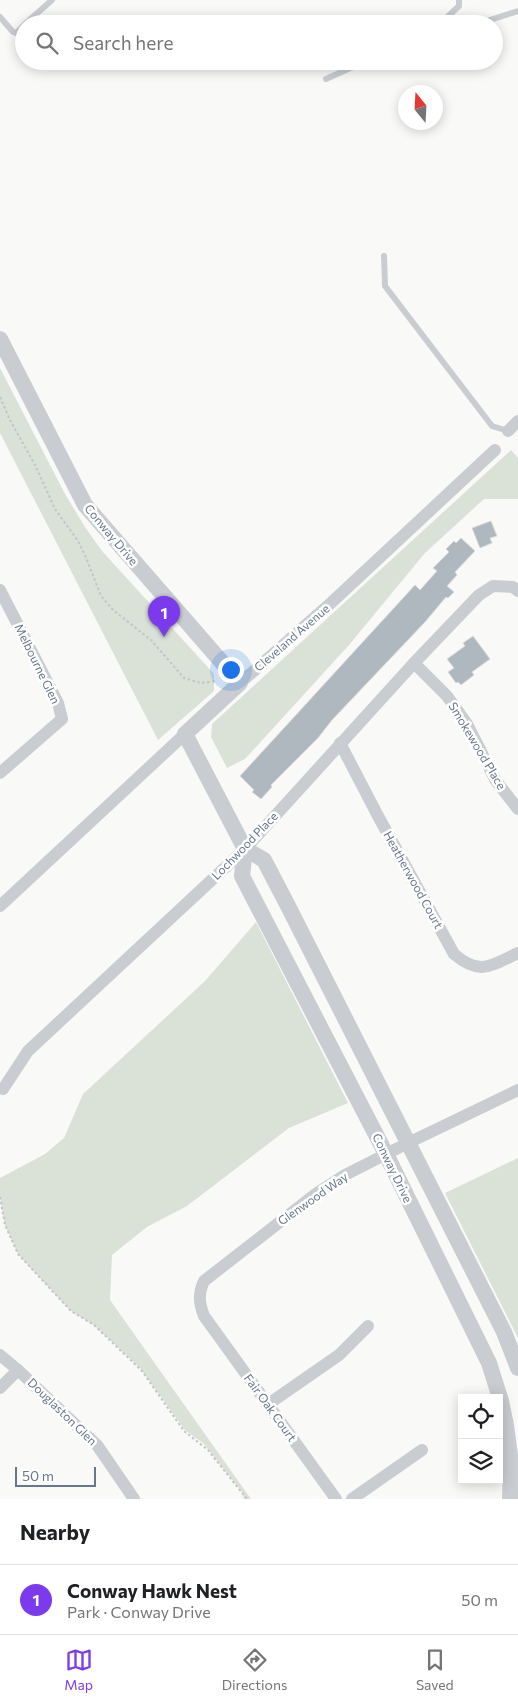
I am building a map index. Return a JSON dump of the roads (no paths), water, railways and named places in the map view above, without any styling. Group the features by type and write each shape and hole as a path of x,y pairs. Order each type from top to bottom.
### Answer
{"street":[{"name":"Conway Drive","path":"0,339 85,505 240,683"},
{"path":"508,431 518,421"},
{"name":"Cleveland Avenue","path":"0,906 495,450"},
{"name":"Lochwood Place","path":"3,1089 28,1051 245,849 340,743 479,595 493,586 513,587 518,592"},
{"name":"Melbourne Glen","path":"0,590 58,703 62,719 0,773"},
{"name":"Smokewood Place","path":"414,663 447,696 467,724 496,782 518,809"},
{"name":"Conway Drive","path":"185,734 245,849 264,860 504,1332 518,1368"},
{"name":"Heatherwood Court","path":"340,743 454,954 465,963 485,968 518,953"},
{"name":"Conway Drive","path":"245,849 242,876 386,1154 489,1363 513,1443 510,1499"},
{"name":"Glenwood Way","path":"204,1316 200,1305 199,1292 204,1281 317,1193 345,1175 518,1090"},
{"name":"Fair Oak Court","path":"204,1316 336,1499"},
{"path":"267,1405 339,1355 368,1326"},
{"name":"Douglaston Glen","path":"0,1355 97,1446 134,1499"},
{"path":"0,1388 18,1370"},
{"path":"352,1499 422,1450"}],"lane":[{"path":"34,15 52,0"},
{"path":"450,15 459,6 459,0"},
{"path":"503,16 518,11"},
{"path":"0,17 15,33"},
{"path":"326,79 346,70"},
{"path":"384,256 385,286 492,426 508,431"}],"place":[{"name":"Conway Hawk Nest","path":"164,637"}]}
